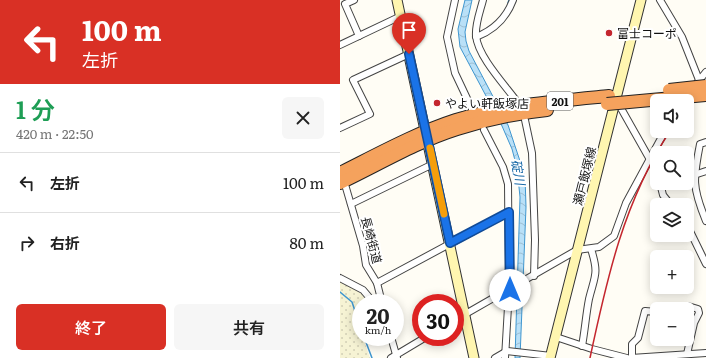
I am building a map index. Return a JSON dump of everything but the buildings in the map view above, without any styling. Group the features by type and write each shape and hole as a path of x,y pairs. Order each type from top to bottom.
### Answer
{"highway":[{"name":"201","path":"610,100 703,83"},
{"name":"201","path":"341,175 427,136 486,121 517,110 610,100 706,94"}],"main road":[{"path":"397,0 466,314 474,358"},
{"name":"瀬戸飯塚線","path":"551,357 577,250 610,100 641,0"}],"street":[{"path":"354,0 345,4 359,36"},
{"path":"455,0 447,37 455,73 472,109"},
{"path":"483,0 476,28 476,37 482,54 517,110 532,153 535,240 532,276"},
{"path":"476,37 497,26 504,18 514,0"},
{"path":"660,0 682,38 703,83"},
{"path":"340,45 401,16"},
{"path":"340,128 370,114 353,80 409,54"},
{"path":"692,94 703,83 706,72"},
{"path":"610,100 648,159"},
{"path":"486,121 506,175 509,212 511,289 505,354"},
{"path":"466,314 577,250 591,248 606,243 614,236 626,203 648,159 661,138"},
{"path":"706,142 700,144 694,175 706,171"},
{"path":"351,204 433,164"},
{"name":"長崎街道","path":"341,175 363,246 366,265 377,283 380,294"},
{"path":"694,185 699,205 706,221"},
{"path":"699,205 706,203"},
{"path":"377,283 509,212"},
{"path":"694,239 706,264"},
{"path":"582,346 589,299 597,274 591,248"},
{"path":"340,278 363,290 366,294"},
{"path":"694,308 698,309 699,313 694,322"},
{"path":"650,311 645,311 638,338 632,344 632,358 668,357 706,352"},
{"path":"556,336 612,356 627,358"},
{"path":"393,346 395,357 412,346"},
{"path":"687,354 689,346"},
{"path":"495,358 505,354 530,353 551,357"}],"shaded area":[{"path":"340,281 353,286 361,294 352,294 352,346 366,346 370,358 340,358"}],"water":[{"name":"碇川","path":"465,0 472,0 465,32 469,51 508,125 525,176 526,207 520,358 515,358 520,197 517,168 512,149 502,126 460,47 458,29"}],"waterway":[{"path":"340,292 352,302"},
{"path":"367,346 372,358"}],"railway":[{"path":"694,97 706,81"},
{"path":"590,358 603,299 619,241 640,185 666,138"}],"slow traffic":[{"path":"430,148 444,214"}],"place":[{"name":"富士コーポ","path":"609,33"},
{"name":"やよい軒飯塚店","path":"437,103"}],"route":[{"path":"409,54 450,243 509,212 510,290"}]}
